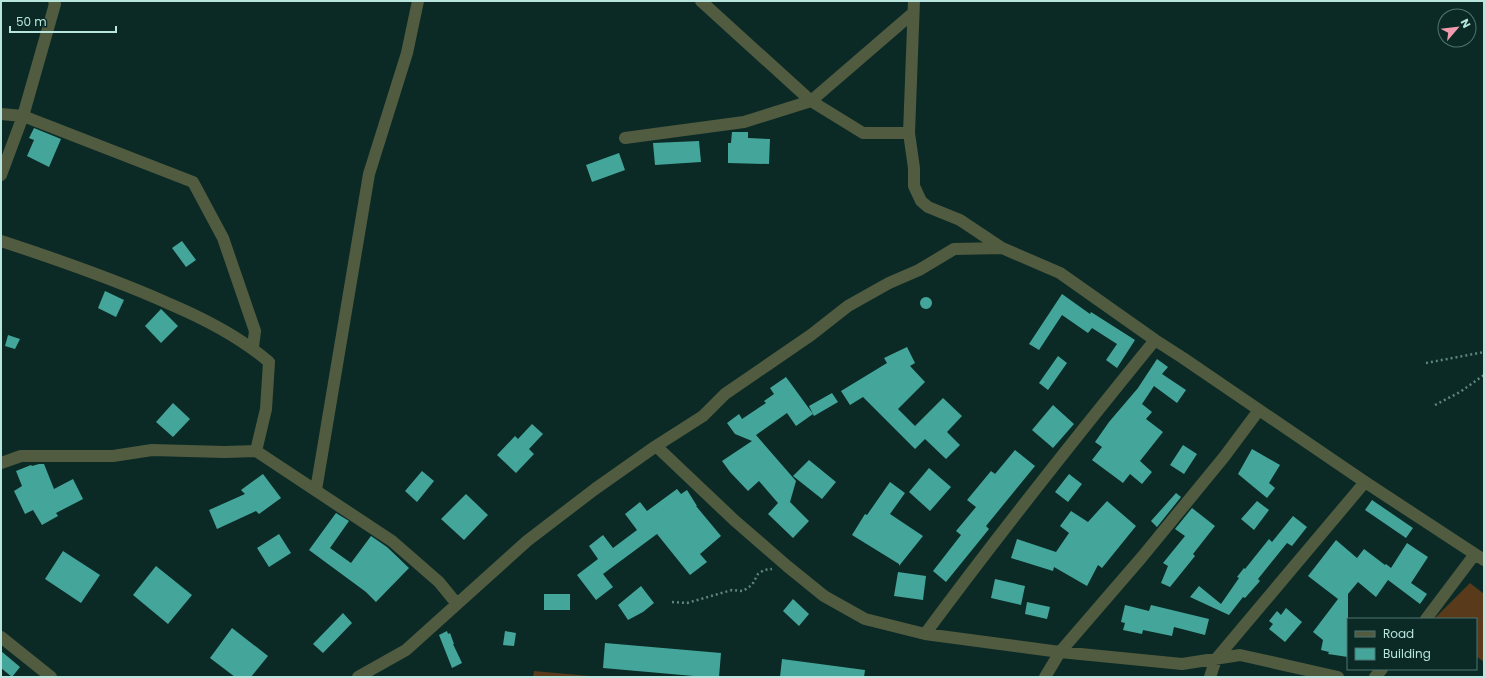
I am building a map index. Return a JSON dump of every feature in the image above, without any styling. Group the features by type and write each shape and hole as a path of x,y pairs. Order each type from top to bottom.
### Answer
{"street":[{"path":"316,490 369,174 407,53 418,1"},
{"path":"701,1 811,101 863,133 909,133"},
{"path":"914,1 909,133 914,168 914,186 921,201 928,207 960,220 1002,248 1060,273 1155,340 1479,557 1427,618"},
{"path":"1,175 23,116 57,2"},
{"path":"625,138 744,122 811,101 913,13"},
{"path":"1,114 23,116 193,182 223,238 255,330 253,347"},
{"path":"1,241 83,269 146,293 211,322 253,347 269,362 266,409 256,451"},
{"path":"358,677 406,650 527,542 595,489 656,446 703,416 725,394 811,335 848,306 919,270 954,250 1002,248"},
{"path":"925,634 986,552 1083,428 1155,340"},
{"path":"1045,677 1060,652 1142,557 1220,462 1259,410"},
{"path":"656,446 734,520 786,566 824,596 865,618 925,634 1060,652 1182,664 1240,655 1338,677"},
{"path":"1,462 21,456 113,456 152,450 225,452 256,451 392,541 439,582 457,604"},
{"path":"1210,677 1216,659 1365,482"},
{"path":"1,637 51,677"}],"path":[{"path":"1426,363 1484,352"},
{"path":"1435,405 1460,392 1484,375"},
{"path":"672,602 687,603 732,590 743,591 752,585 758,574 764,570 786,566"}],"shaded area":[{"path":"1470,583 1484,594 1484,662 1477,657 1477,618 1435,618"},
{"path":"534,671 601,677 533,677"}],"building":[{"path":"34,128 61,139 49,167 27,156 34,140 29,138"},
{"path":"732,132 748,132 748,138 770,139 769,164 728,163 728,143 731,143"},
{"path":"699,141 701,162 655,165 653,143"},
{"path":"619,153 625,170 592,182 586,165"},
{"path":"182,241 196,260 186,267 172,248"},
{"path":"105,291 124,300 116,317 98,308"},
{"path":"1062,294 1090,314 1091,312 1135,340 1117,368 1106,360 1117,344 1092,328 1088,333 1062,315 1039,350 1029,344"},
{"path":"924,297 928,297 932,303 928,309 924,309 920,305 920,301"},
{"path":"161,309 178,326 161,343 145,326"},
{"path":"8,335 20,339 15,349 5,346"},
{"path":"907,347 915,363 910,366 925,382 898,409 915,426 943,398 962,416 947,432 960,445 946,459 925,439 915,449 863,397 850,405 841,391 887,363 884,358"},
{"path":"1058,356 1067,363 1048,390 1039,383"},
{"path":"1157,359 1168,367 1162,374 1186,390 1177,403 1154,386 1142,404 1152,412 1146,419 1163,432 1140,461 1152,472 1142,484 1130,474 1123,483 1092,460 1102,447 1095,442 1109,422 1138,388"},
{"path":"786,377 813,414 796,426 787,413 756,435 796,481 790,502 809,521 793,538 768,514 778,503 759,481 748,491 722,461 752,441 735,434 727,423 739,414 742,419 766,403 764,401 774,394 770,388"},
{"path":"832,393 838,402 814,416 809,406"},
{"path":"173,403 190,419 173,437 156,422"},
{"path":"1053,405 1074,424 1053,448 1032,430"},
{"path":"532,424 543,434 529,449 534,454 516,473 497,455 515,436 518,439"},
{"path":"1183,445 1197,454 1184,474 1170,465"},
{"path":"1252,449 1280,465 1269,483 1275,488 1267,498 1238,474"},
{"path":"1015,450 1035,466 986,526 989,529 946,582 933,571 961,535 956,531 976,507 967,500 991,471 995,474"},
{"path":"809,460 836,482 822,499 793,476"},
{"path":"44,464 54,489 73,479 83,499 56,513 58,516 42,525 33,510 25,514 14,491 22,486 16,471 31,465"},
{"path":"929,468 951,487 930,511 909,492"},
{"path":"422,471 434,481 417,502 405,491"},
{"path":"263,474 281,498 259,514 256,511 217,529 209,510 245,494 241,490"},
{"path":"1069,474 1082,484 1068,502 1055,492"},
{"path":"890,482 905,493 890,514 923,536 899,566 899,564 852,535 865,514 867,515"},
{"path":"677,489 681,494 687,490 696,506 721,536 700,554 707,562 690,575 657,534 603,574 613,587 596,600 577,575 598,559 589,546 603,535 613,548 637,530 625,514 640,502 647,511"},
{"path":"1176,493 1181,497 1157,527 1151,521"},
{"path":"466,494 488,515 464,540 441,519"},
{"path":"1372,500 1413,528 1406,538 1365,510"},
{"path":"1107,501 1136,526 1102,568 1098,565 1087,586 1054,567 1053,571 1011,558 1017,539 1056,552 1069,533 1060,526 1071,511 1088,522"},
{"path":"1257,501 1269,510 1254,530 1241,519"},
{"path":"1192,508 1215,526 1193,554 1195,556 1170,587 1161,583 1168,566 1163,563 1185,536 1175,529"},
{"path":"336,513 349,521 330,548 351,563 371,536 387,547 409,568 376,602 366,592 309,550"},
{"path":"1293,516 1307,527 1292,546 1287,543 1258,579 1260,581 1245,598 1243,597 1229,615 1190,597 1199,586 1221,604 1244,568 1245,569 1269,539 1272,542"},
{"path":"279,534 291,553 269,567 257,548"},
{"path":"1336,540 1357,558 1364,549 1391,568 1407,543 1428,557 1411,583 1427,594 1420,604 1388,580 1376,597 1358,582 1348,594 1347,657 1328,654 1329,652 1321,650 1323,640 1313,632 1338,599 1308,576"},
{"path":"63,551 100,575 81,603 45,579"},
{"path":"156,566 192,595 168,624 133,595"},
{"path":"898,572 926,576 923,600 894,596"},
{"path":"995,579 1025,586 1021,605 991,598"},
{"path":"641,586 654,603 643,612 628,620 618,605"},
{"path":"544,594 570,594 570,610 544,610"},
{"path":"793,599 809,614 799,626 783,611"},
{"path":"1027,602 1050,607 1047,619 1025,614"},
{"path":"1125,605 1149,611 1151,605 1209,619 1205,635 1174,627 1172,636 1143,630 1142,634 1123,630 1125,623 1121,622"},
{"path":"1286,608 1302,622 1285,642 1269,629 1273,624 1269,621 1277,611 1281,615"},
{"path":"343,613 352,623 323,653 313,644"},
{"path":"232,628 268,656 251,677 235,677 210,658"},
{"path":"447,631 448,634 450,633 453,644 462,663 452,668 439,635"},
{"path":"505,631 516,633 514,646 503,645"},
{"path":"605,643 721,653 719,677 603,668"},
{"path":"1,651 20,667 12,677 1,668"},
{"path":"782,659 865,670 864,677 780,677"}]}
